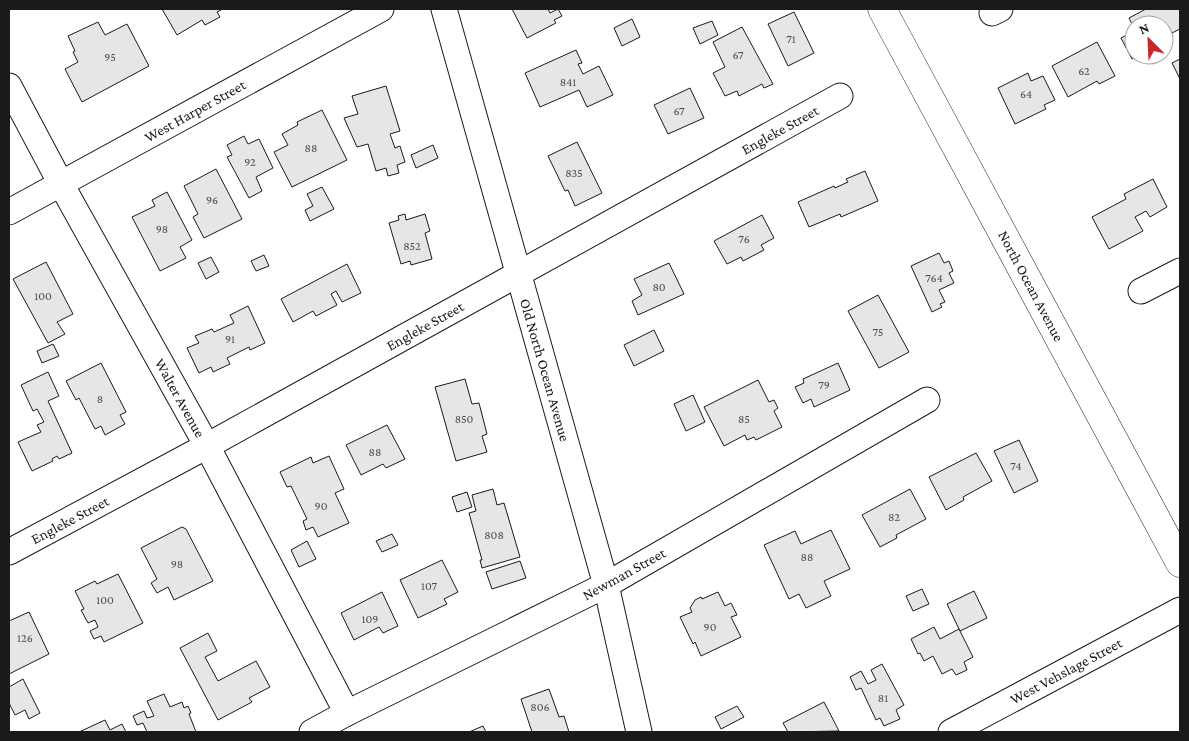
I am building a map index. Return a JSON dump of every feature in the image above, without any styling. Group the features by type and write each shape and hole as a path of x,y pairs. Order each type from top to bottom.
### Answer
{"main road":[{"name":"North Ocean Avenue","path":"882,9 1180,563"}],"street":[{"name":"West Harper Street","path":"9,212 381,9"},
{"name":"Old North Ocean Avenue","path":"444,9 606,586 638,732"},
{"name":"Walter Avenue","path":"9,86 61,184 207,446 346,713"},
{"name":"Engleke Street","path":"9,552 207,446 840,96"},
{"path":"1141,291 1180,271"},
{"name":"Newman Street","path":"312,732 346,713 606,586 927,400"},
{"name":"West Vehslage Street","path":"958,730 1180,610"}],"building":[{"path":"162,9 223,9 217,12 220,17 205,25 202,20 177,35"},
{"path":"512,9 548,9 550,13 558,9 562,16 554,20 556,23 527,38"},
{"path":"1146,9 1180,9 1180,29 1174,32 1174,15 1135,15"},
{"path":"794,12 814,53 788,66 768,24"},
{"path":"632,19 640,37 622,46 614,28"},
{"path":"712,21 718,35 700,44 693,28"},
{"path":"98,22 105,35 127,24 149,66 82,102 65,69 78,62 68,36"},
{"path":"742,27 773,84 764,88 762,84 739,96 737,91 725,96 713,73 725,67 713,42"},
{"path":"1097,42 1115,76 1099,84 1097,81 1068,97 1052,66"},
{"path":"576,50 582,63 578,64 583,74 599,66 613,95 587,107 579,90 540,107 525,73"},
{"path":"1180,59 1180,79 1173,65 1174,62"},
{"path":"1028,73 1031,81 1043,76 1055,100 1044,105 1046,109 1015,124 998,88"},
{"path":"386,86 400,131 390,134 395,148 400,146 405,162 397,165 399,173 388,176 386,168 376,171 368,144 357,147 344,118 358,114 352,96"},
{"path":"690,88 704,118 668,134 654,105"},
{"path":"322,110 347,160 292,187 274,152 288,145 282,134 298,125 297,122"},
{"path":"244,136 248,144 259,139 273,168 256,177 262,191 249,198 227,157 232,155 227,145"},
{"path":"577,142 602,193 575,206 568,190 565,191 548,156"},
{"path":"433,145 438,158 416,168 411,155"},
{"path":"216,169 242,219 204,238 193,217 198,214 184,186"},
{"path":"865,171 878,201 841,217 840,214 809,227 798,202 848,182 846,179"},
{"path":"1153,179 1167,207 1150,217 1146,211 1135,217 1143,231 1109,249 1092,217 1126,199 1124,194"},
{"path":"322,187 334,209 310,221 305,210 313,206 307,194"},
{"path":"167,192 192,240 180,247 186,258 160,271 132,217 155,206 152,200"},
{"path":"405,214 406,220 425,214 430,231 425,233 432,259 411,265 410,261 401,264 389,223 399,220 398,216"},
{"path":"762,215 774,238 761,245 764,250 743,261 741,257 727,264 714,241"},
{"path":"939,253 944,263 949,261 953,271 949,273 954,283 939,290 945,302 940,304 942,307 932,312 911,266"},
{"path":"264,255 269,266 256,271 251,261"},
{"path":"211,257 219,272 206,279 198,263"},
{"path":"46,262 73,314 57,322 65,334 48,343 13,279"},
{"path":"669,263 684,294 638,315 632,301 642,295 634,279"},
{"path":"347,264 361,293 342,302 336,291 331,294 337,305 316,316 313,311 293,322 281,299"},
{"path":"878,295 909,352 879,368 848,311"},
{"path":"248,306 265,343 250,350 249,347 227,358 230,364 213,372 211,367 199,373 187,348 199,343 195,336 212,329 214,332 234,323 230,315"},
{"path":"654,330 664,351 634,366 624,345"},
{"path":"53,344 59,356 42,363 37,351"},
{"path":"101,363 126,412 120,415 125,424 105,435 101,426 95,429 79,398 76,400 66,381"},
{"path":"838,363 850,390 814,407 811,399 803,403 795,387 804,383 803,379"},
{"path":"48,372 59,396 48,401 72,453 59,459 57,456 52,459 53,461 32,471 18,442 41,432 37,425 44,422 37,409 33,411 21,385"},
{"path":"465,379 472,404 479,403 487,434 482,436 487,452 456,461 435,387"},
{"path":"758,380 769,402 774,400 778,408 774,411 782,427 756,440 754,437 747,440 745,435 724,446 704,407"},
{"path":"693,395 705,422 686,431 674,404"},
{"path":"387,425 405,459 386,468 383,464 361,475 346,445"},
{"path":"1019,440 1038,481 1014,493 994,451"},
{"path":"976,453 992,481 963,497 964,500 946,510 929,477"},
{"path":"329,456 344,489 335,493 349,523 318,537 313,527 306,530 303,521 307,519 291,486 287,487 280,472 311,457 313,463"},
{"path":"493,489 497,505 504,503 520,557 482,568 480,560 482,560 469,513 476,511 472,495"},
{"path":"910,489 926,519 896,535 897,538 880,547 862,515"},
{"path":"467,492 472,507 457,512 452,497"},
{"path":"182,527 186,529 213,581 174,600 168,587 157,593 151,583 157,579 141,548"},
{"path":"831,530 850,569 824,581 831,596 806,608 799,594 789,599 764,545 795,531 801,544"},
{"path":"392,534 398,545 382,552 376,541"},
{"path":"307,541 316,559 299,567 291,550"},
{"path":"442,560 458,592 444,599 447,604 418,618 400,580"},
{"path":"520,561 526,578 492,589 486,572"},
{"path":"118,574 143,623 104,642 101,636 94,639 90,631 98,627 95,620 88,623 81,610 84,609 75,591 95,581 97,584"},
{"path":"922,589 929,604 913,611 906,596"},
{"path":"974,591 987,618 960,631 947,604"},
{"path":"382,592 398,626 383,633 379,627 354,640 341,613"},
{"path":"718,592 725,606 731,603 737,615 731,617 741,637 701,656 680,617 692,612 690,608 695,600"},
{"path":"29,612 49,654 9,674 9,621"},
{"path":"934,627 940,639 959,629 973,657 964,662 967,670 956,675 952,669 942,674 933,656 924,661 920,653 918,654 911,639"},
{"path":"208,633 217,651 205,657 218,681 256,661 270,687 249,698 252,702 218,720 180,648"},
{"path":"882,664 904,705 896,710 900,719 884,726 880,718 876,720 861,688 856,690 850,677 861,671 868,684 876,680 871,670"},
{"path":"23,679 40,713 29,719 25,710 15,715 9,703 9,687"},
{"path":"549,689 559,717 564,716 569,732 532,732 521,699"},
{"path":"164,694 170,707 182,702 184,708 188,706 196,732 147,732 143,723 137,725 133,716 144,711 147,718 154,716 147,701"},
{"path":"824,702 839,731 788,732 783,723"},
{"path":"737,706 744,717 721,729 715,717"},
{"path":"105,720 110,730 122,724 126,732 79,732"},
{"path":"483,726 486,732 469,732"}]}
